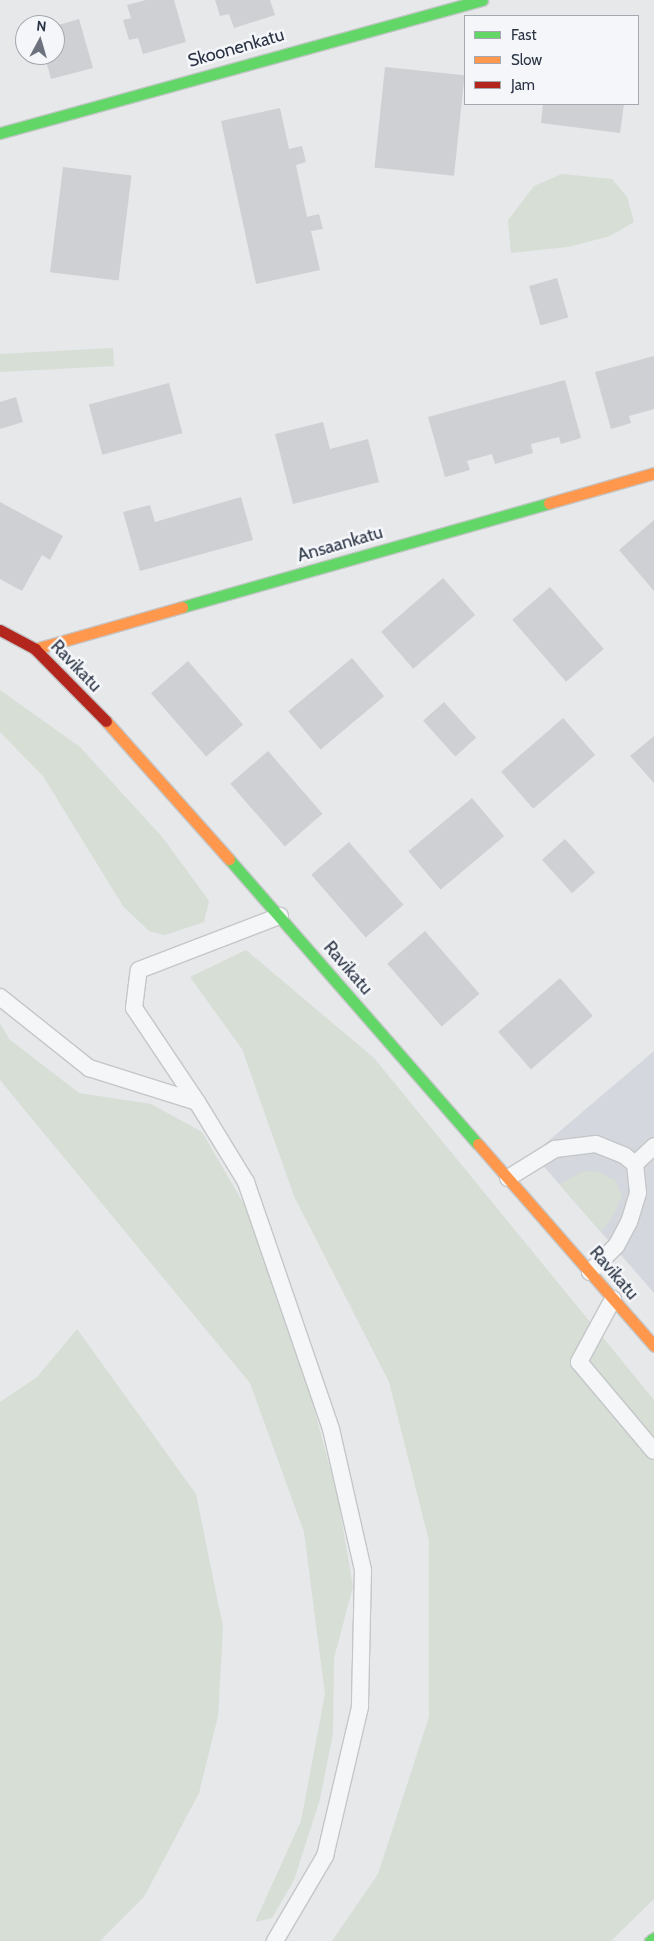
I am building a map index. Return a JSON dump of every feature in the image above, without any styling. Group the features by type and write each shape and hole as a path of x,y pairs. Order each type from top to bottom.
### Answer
{"street":[{"name":"Skoonenkatu","path":"0,133 482,0"},
{"name":"Ansaankatu","path":"35,649 654,473"},
{"name":"Ravikatu","path":"0,630 35,649 135,751 654,1346"},
{"path":"650,1941 654,1938"}],"lane":[{"path":"275,1941 325,1856 354,1735 360,1707 363,1570 331,1428 246,1182 197,1102 134,1008 139,970 280,916"},
{"path":"0,997 89,1068 197,1102"},
{"path":"508,1178 555,1149 596,1144 625,1156 635,1164 638,1193 629,1222 616,1246 590,1272"},
{"path":"635,1164 654,1146"},
{"path":"613,1299 579,1362 654,1451"}],"shaded area":[{"path":"562,174 612,179 627,197 634,222 610,236 568,247 511,253 508,220 534,186"},
{"path":"113,348 114,366 0,372 0,354"},
{"path":"0,690 80,747 163,838 209,901 204,922 165,935 149,931 123,906 43,776 0,732"},
{"path":"246,950 374,1058 654,1400 654,1899 611,1941 332,1941 378,1874 429,1717 429,1541 389,1382 294,1196 242,1049 190,977"},
{"path":"0,1023 9,1039 79,1093 151,1104 202,1132 246,1208 303,1367 338,1498 353,1587 334,1658 333,1733 320,1799 294,1880 272,1918 255,1922 301,1821 325,1694 304,1532 250,1383 0,1080"},
{"path":"654,1051 654,1293 533,1154"},
{"path":"584,1171 599,1172 616,1181 622,1197 613,1216 601,1232 559,1184"},
{"path":"77,1329 196,1494 223,1627 218,1716 199,1793 144,1897 100,1941 0,1941 0,1402 37,1377"}],"building":[{"path":"146,0 174,0 186,42 143,54 138,38 129,40 123,20 131,18 127,5"},
{"path":"215,0 270,0 275,15 234,28 229,14 220,16"},
{"path":"79,19 93,68 51,79 47,65 65,65 65,23"},
{"path":"385,67 464,75 454,176 374,167"},
{"path":"543,105 624,105 620,133 541,123"},
{"path":"280,108 289,149 302,146 306,162 296,165 307,217 319,214 323,229 311,231 320,270 256,284 221,121"},
{"path":"63,167 131,175 119,281 50,272"},
{"path":"557,278 568,317 540,325 529,286"},
{"path":"654,356 654,409 629,416 631,423 611,429 595,372"},
{"path":"565,380 581,438 561,444 559,437 531,444 533,453 495,464 492,454 467,461 470,470 445,477 428,417"},
{"path":"169,383 182,433 102,455 89,404"},
{"path":"16,397 23,422 0,429 0,402"},
{"path":"323,422 330,449 368,439 379,482 293,504 275,434"},
{"path":"241,497 253,540 140,571 123,512 150,505 155,522"},
{"path":"0,502 63,536 50,560 42,555 22,591 0,579"},
{"path":"654,520 654,591 619,550"},
{"path":"443,578 475,615 413,669 381,632"},
{"path":"550,587 604,649 566,682 512,620"},
{"path":"352,658 384,696 321,750 288,711"},
{"path":"188,661 243,724 206,757 151,693"},
{"path":"444,702 476,738 455,756 423,721"},
{"path":"563,718 595,755 533,809 501,772"},
{"path":"654,736 654,783 630,756"},
{"path":"268,751 322,814 285,846 230,784"},
{"path":"472,798 504,836 441,890 408,851"},
{"path":"565,839 595,872 572,893 542,860"},
{"path":"349,842 403,905 366,937 311,875"},
{"path":"425,931 479,994 442,1026 387,964"},
{"path":"560,978 593,1016 531,1070 498,1032"}],"traffic: fast":[{"path":"0,133 482,0"},
{"path":"182,607 549,503"},
{"path":"229,859 478,1144"},
{"path":"650,1941 654,1938"}],"traffic: slow":[{"path":"549,503 654,473"},
{"path":"35,649 182,607"},
{"path":"106,721 229,859"},
{"path":"478,1144 654,1346"}],"traffic: jam":[{"path":"0,630 35,649 106,721"}]}
